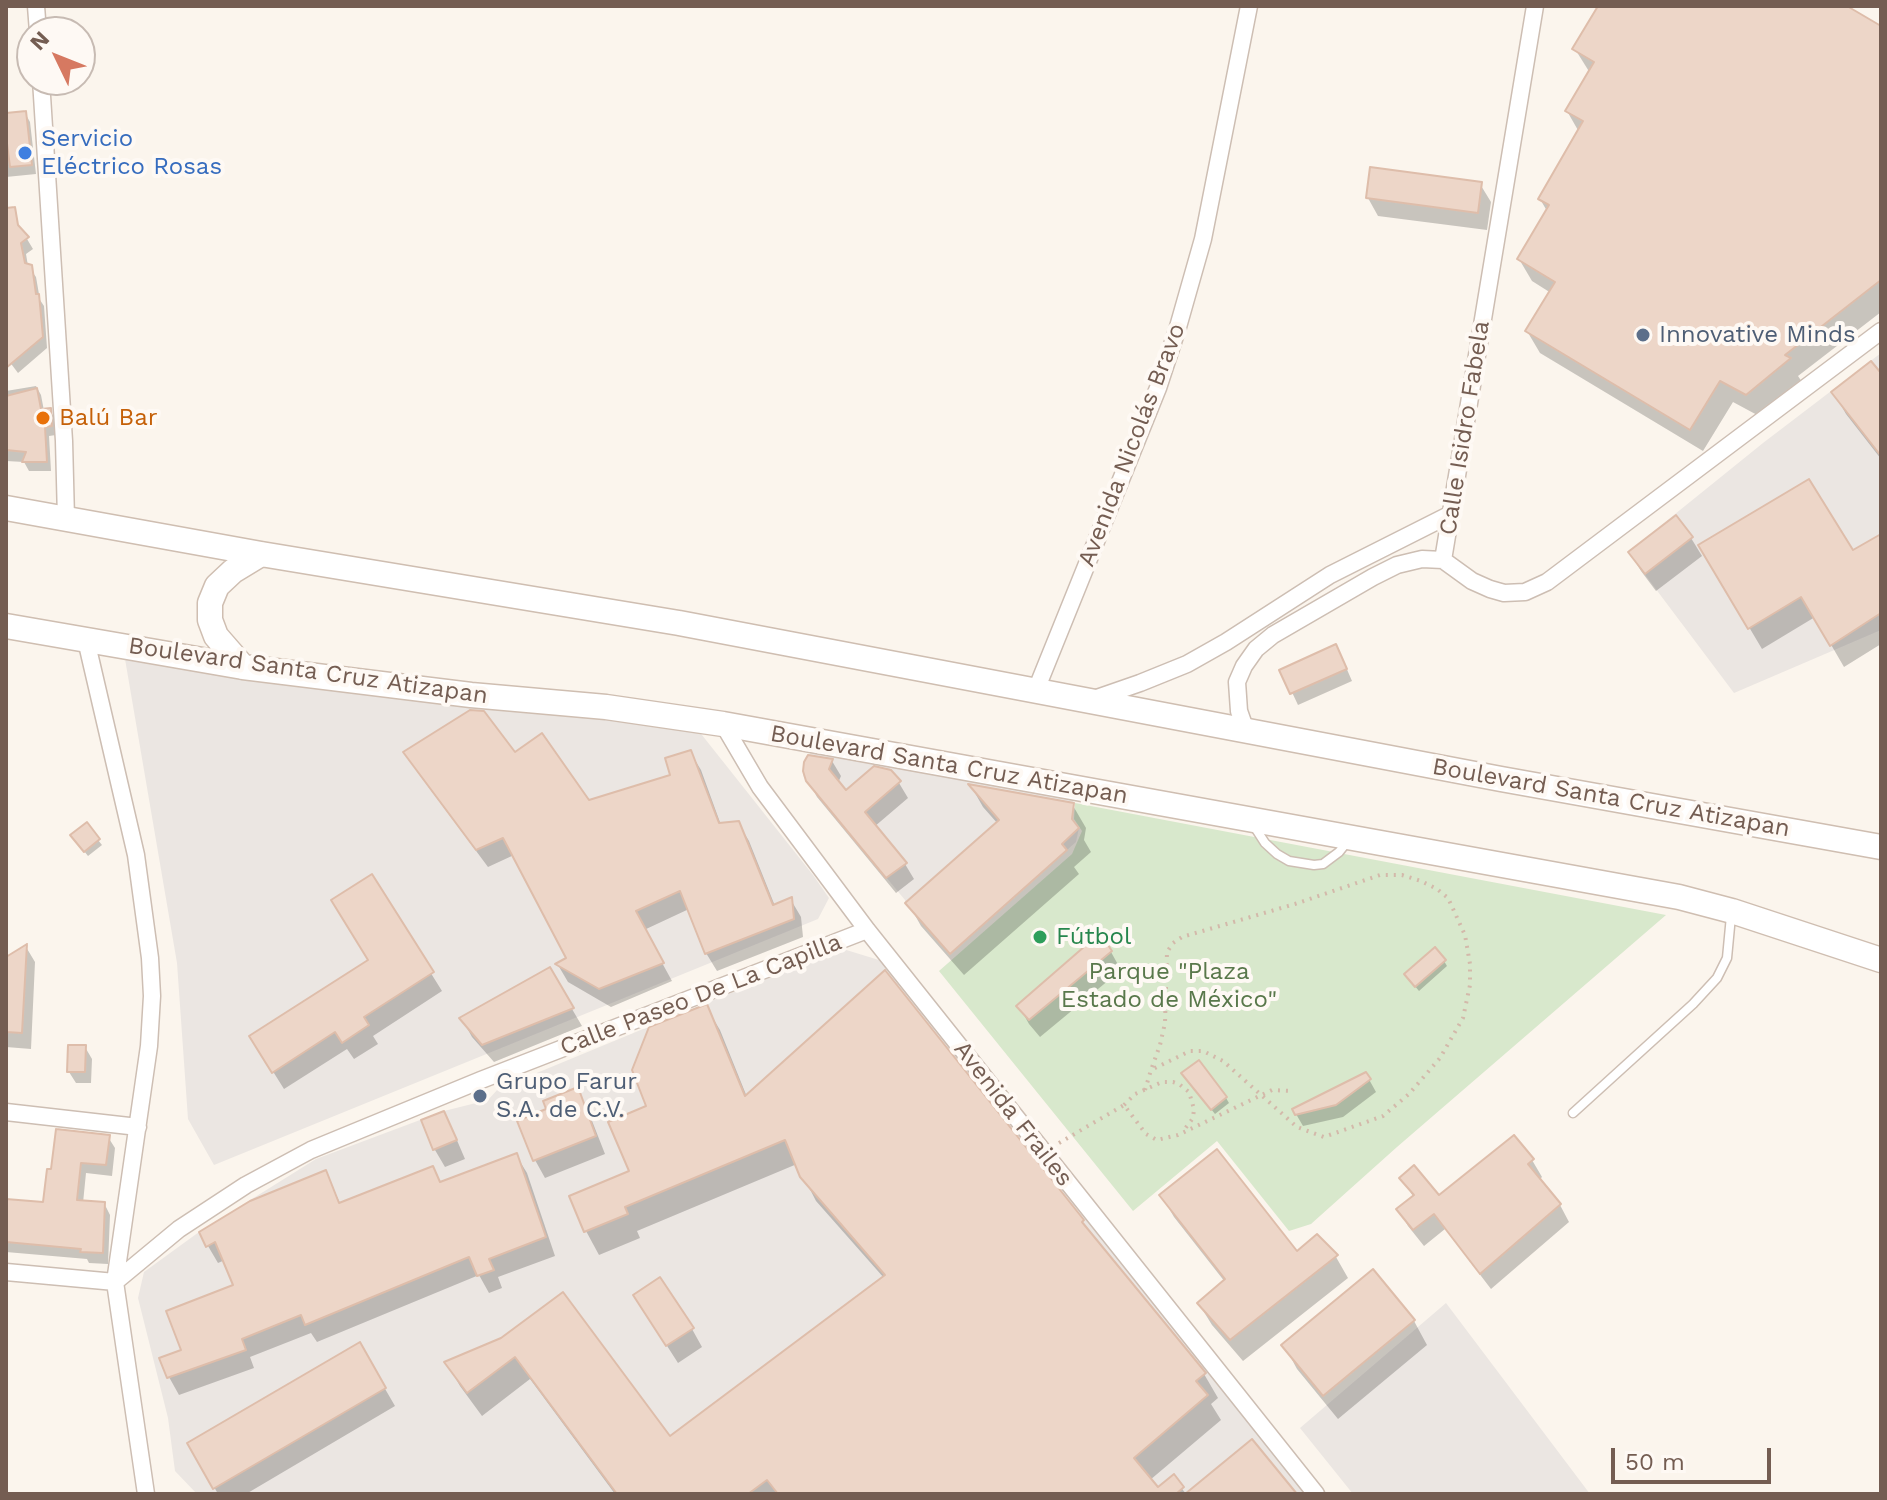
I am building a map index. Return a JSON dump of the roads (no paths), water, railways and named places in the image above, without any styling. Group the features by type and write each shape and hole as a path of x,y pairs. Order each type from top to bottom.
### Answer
{"main road":[{"name":"Boulevard Santa Cruz Atizapan","path":"6,508 679,623 1881,847"},
{"path":"243,667 216,636 210,620 210,603 217,586 233,571 261,554"},
{"name":"Boulevard Santa Cruz Atizapan","path":"6,626 243,667 471,695 606,707 723,724 1679,897 1732,911 1881,960"}],"street":[{"name":"Avenida Nicolás Bravo","path":"1036,690 1158,388 1178,327 1203,239 1249,6"},
{"name":"Calle Isidro Fabela","path":"1535,6 1443,560 1472,581 1504,593 1525,592 1547,582 1881,331"},
{"path":"42,96 66,519"},
{"path":"1087,701 1187,664 1330,575 1451,514"},
{"path":"1246,731 1239,711 1237,682 1256,649 1273,635 1397,565 1422,559 1443,560"},
{"path":"86,640 136,855 150,958 152,996 149,1046 115,1282 146,1494"},
{"name":"Avenida Frailes","path":"723,724 760,787 867,930 1316,1494"},
{"name":"Calle Paseo De La Capilla","path":"115,1282 179,1229 246,1185 311,1150 481,1080 867,930"},
{"path":"6,1112 138,1127"},
{"path":"6,1272 115,1282"}],"lane":[{"path":"1249,819 1265,843 1289,861 1323,864 1339,852 1351,837"},
{"path":"1573,1113 1693,1004 1717,978 1727,958 1732,911"}],"place":[{"name":"Servicio Eléctrico Rosas","path":"25,153"},
{"name":"Innovative Minds","path":"1643,335"},
{"name":"Balú Bar","path":"43,418"},
{"name":"Fútbol","path":"1040,937"},
{"name":"Grupo Farur S.A. de C.V.","path":"480,1096"}],"park label":[{"name":"Parque \"Plaza Estado de México\"","path":"1169,986"}]}
